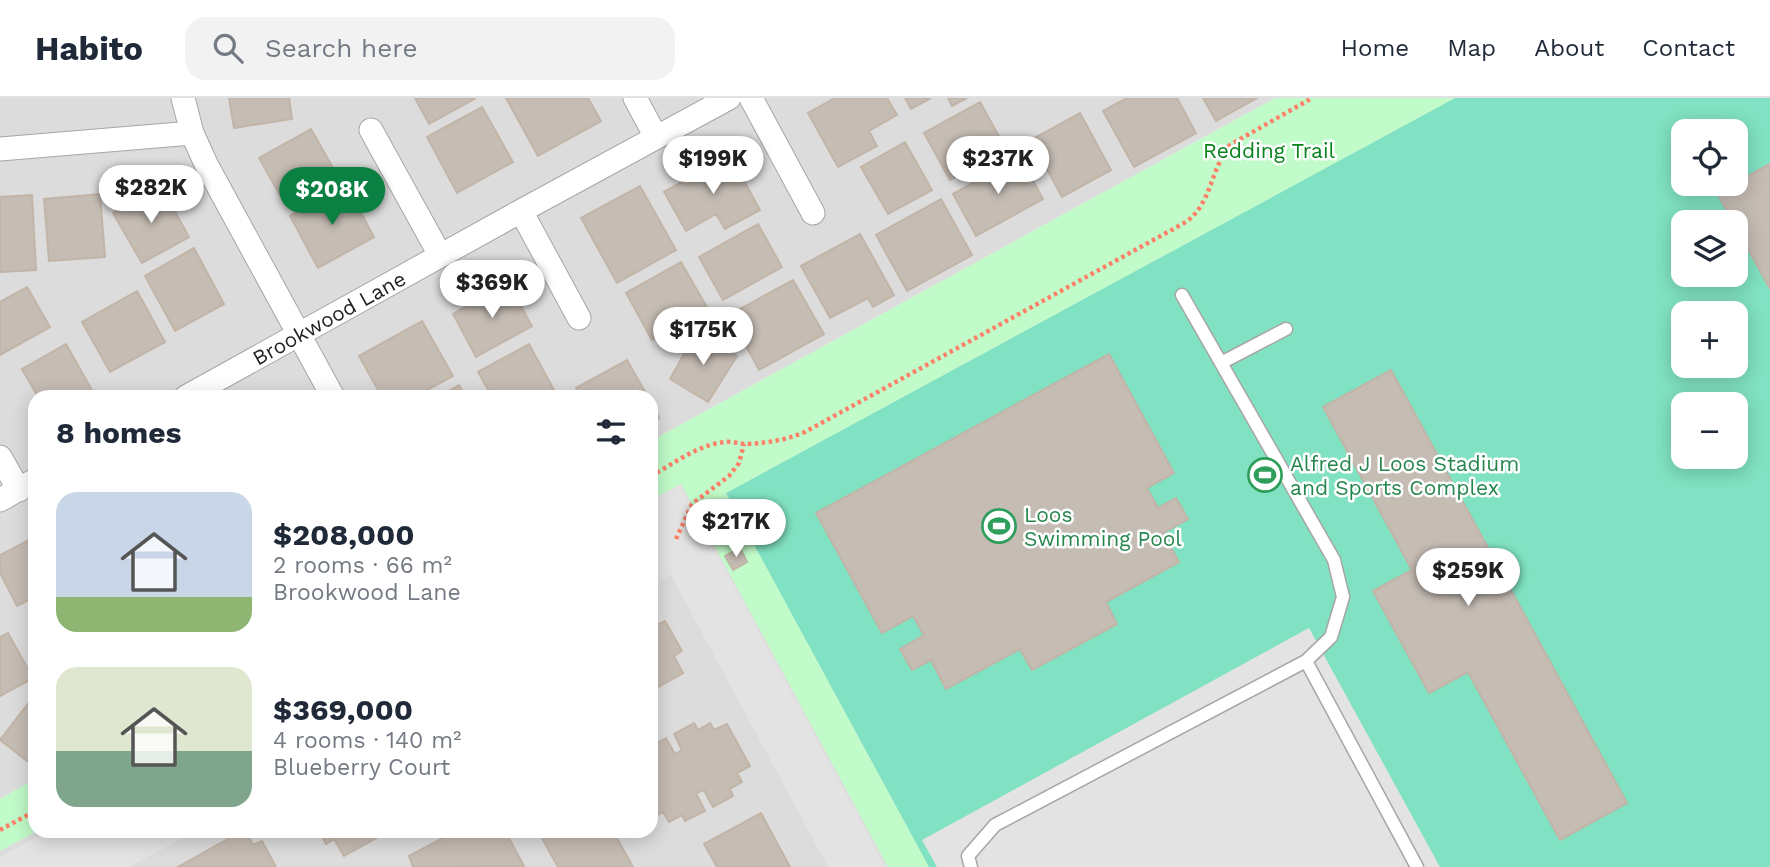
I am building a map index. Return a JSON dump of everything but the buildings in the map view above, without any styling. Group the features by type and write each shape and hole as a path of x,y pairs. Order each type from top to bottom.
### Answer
{"street":[{"path":"183,98 192,133 222,195 329,390"},
{"path":"635,98 656,137"},
{"name":"Brookwood Lane","path":"199,390 729,98"},
{"path":"751,98 813,213"},
{"path":"371,130 440,255"},
{"path":"0,149 192,133"},
{"path":"521,211 579,318"},
{"path":"0,457 18,490"}],"lane":[{"path":"971,867 968,856 995,825 1306,661 1331,637 1343,597 1334,560 1182,295"},
{"path":"1221,363 1286,329"},
{"path":"1306,661 1418,867"}],"path":[{"path":"658,472 709,445 726,441 744,444 790,438 805,432 1186,222 1197,214 1206,199 1220,158 1230,145 1312,98"},
{"path":"676,539 692,504 729,476 739,463 744,444"},
{"path":"0,830 28,815"}],"shaded area":[{"path":"0,98 1275,98 658,437 658,390 28,390 28,783 0,799"},
{"path":"681,484 888,867 0,867 0,851 28,836 28,838 658,838 658,496"},
{"path":"680,485 886,867 828,867 671,575 658,582 658,497"},
{"path":"1309,628 1440,867 937,867 922,840"},
{"path":"34,838 182,838 129,867 0,867 0,857"}],"green space":[{"name":"Redding Trail","path":"1275,98 1455,98 726,493 929,867 888,867 681,484 658,496 658,437"},
{"name":"Alfred J Loos Stadium and Sports Complex","path":"1455,98 1770,98 1770,867 929,867 726,493"},
{"path":"28,783 28,836 0,851 0,799"}],"place":[{"name":"Alfred J Loos Stadium and Sports Complex","path":"1265,475"},
{"name":"Loos Swimming Pool","path":"999,526"}]}
